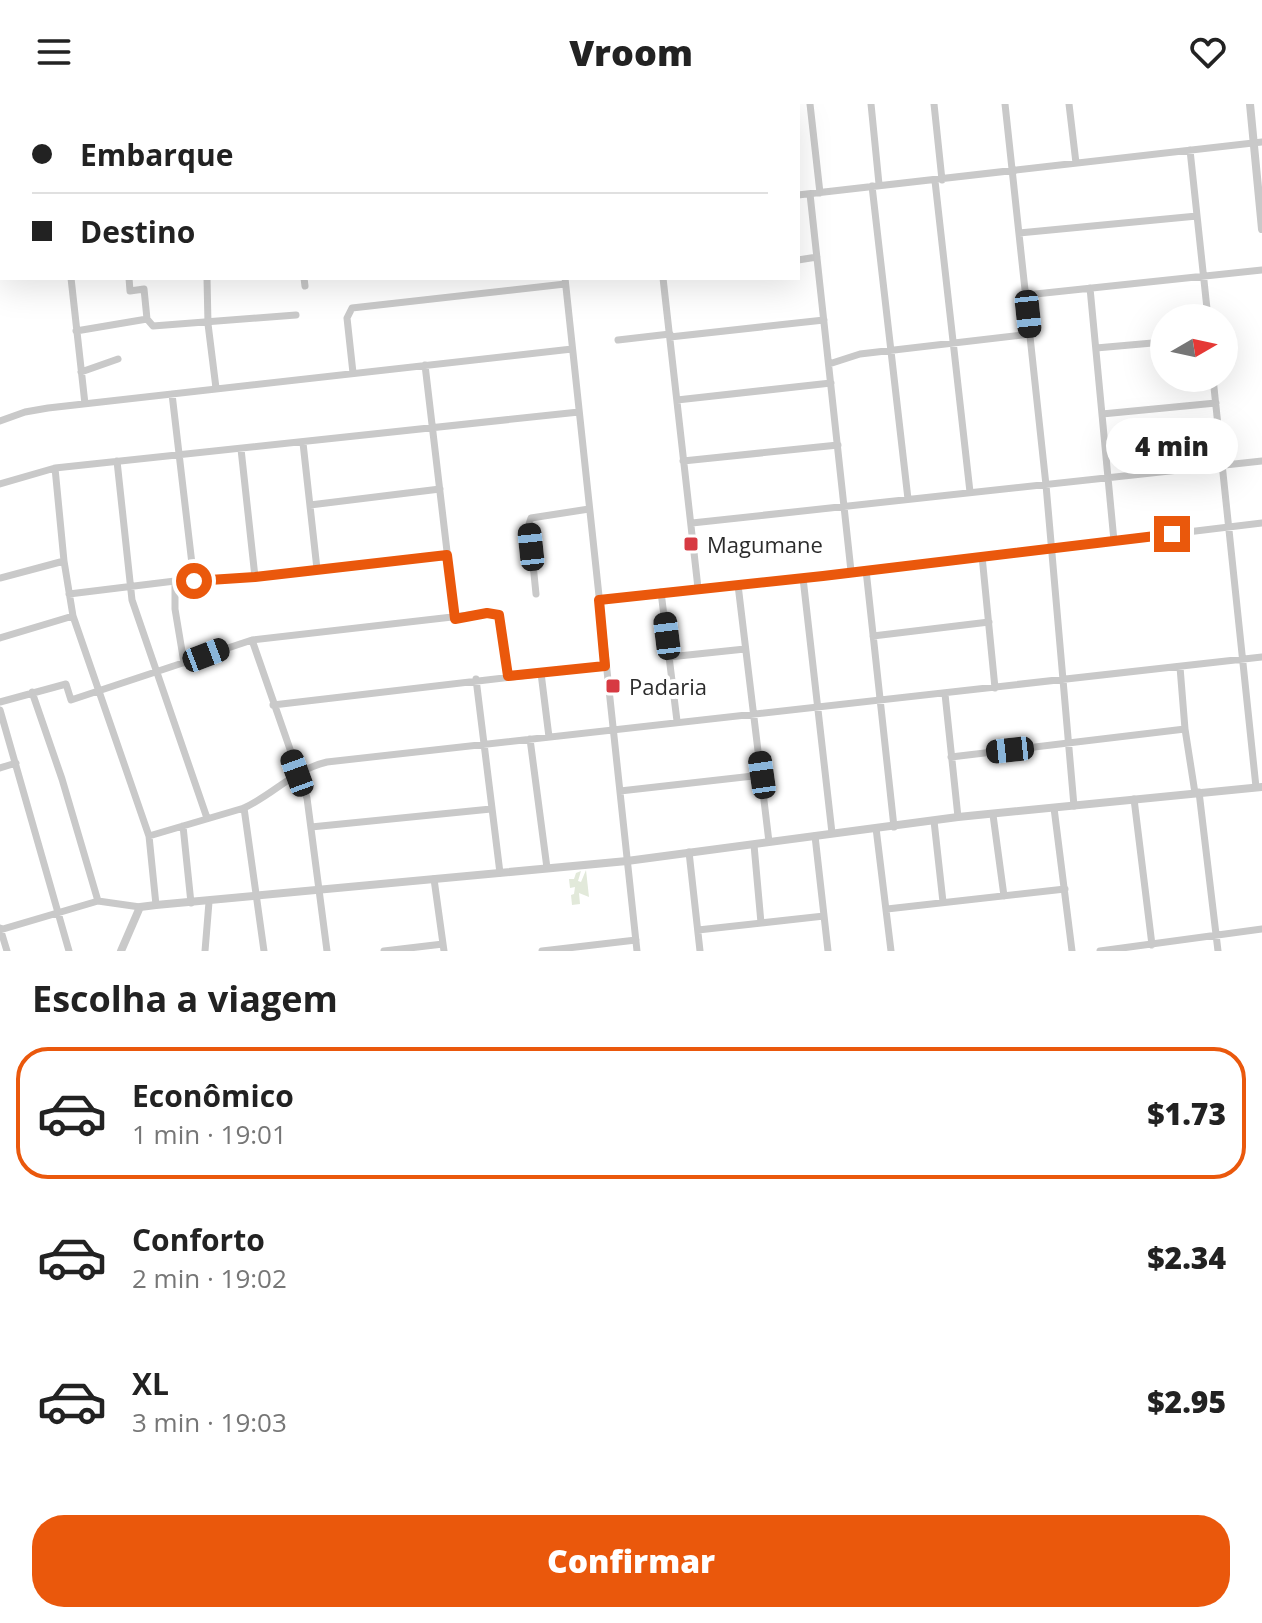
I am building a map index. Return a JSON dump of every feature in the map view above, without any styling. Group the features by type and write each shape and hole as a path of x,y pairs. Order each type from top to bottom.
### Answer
{"street":[{"path":"810,104 817,257 851,571"},
{"path":"871,104 875,185 908,499"},
{"path":"934,104 953,344 970,492"},
{"path":"1005,104 1046,485 1074,806"},
{"path":"1069,104 1076,163"},
{"path":"1250,104 1258,142 1262,229"},
{"path":"800,195 1258,142"},
{"path":"1190,150 1207,304"},
{"path":"1019,233 1197,216"},
{"path":"800,260 817,257"},
{"path":"1026,295 1262,270"},
{"path":"71,280 85,404"},
{"path":"129,280 130,291 144,289 147,319 153,326 296,315"},
{"path":"207,280 208,324 216,388"},
{"path":"663,280 698,588"},
{"path":"353,373 347,318 352,308 565,281 637,951"},
{"path":"1090,288 1114,541"},
{"path":"76,331 147,319"},
{"path":"618,340 824,320"},
{"path":"829,364 860,354 1030,334"},
{"path":"1096,348 1150,343"},
{"path":"0,421 25,412 85,404 572,349"},
{"path":"81,372 118,359"},
{"path":"425,365 455,619"},
{"path":"677,400 831,383"},
{"path":"7,951 0,929 98,901 140,907 209,902 627,861 958,817 1259,787 1215,392"},
{"path":"172,394 194,581"},
{"path":"1102,414 1216,403"},
{"path":"0,484 55,468 579,412"},
{"path":"303,443 317,569"},
{"path":"683,461 838,445"},
{"path":"241,449 255,577"},
{"path":"117,461 129,586 207,818"},
{"path":"692,523 1262,461"},
{"path":"55,468 73,616 149,836 156,905"},
{"path":"310,505 440,489"},
{"path":"536,594 531,518 589,509"},
{"path":"599,600 1262,523"},
{"path":"69,594 447,555"},
{"path":"982,556 995,688"},
{"path":"0,578 64,561"},
{"path":"866,570 894,827"},
{"path":"803,578 832,833"},
{"path":"175,581 175,609 184,663"},
{"path":"738,585 769,842"},
{"path":"661,592 677,721"},
{"path":"0,702 66,684 71,700 252,640 487,613 499,615 508,676"},
{"path":"0,638 73,616"},
{"path":"873,636 989,622"},
{"path":"252,640 307,798 327,951"},
{"path":"669,657 745,649"},
{"path":"149,836 244,808 267,796 308,766 327,762 1262,657"},
{"path":"273,705 605,666"},
{"path":"1180,667 1185,729 1197,793 1218,951"},
{"path":"541,673 549,737"},
{"path":"476,679 500,873"},
{"path":"32,692 62,779 98,901"},
{"path":"945,694 958,817"},
{"path":"0,710 69,951"},
{"path":"951,757 1185,729"},
{"path":"530,739 547,868"},
{"path":"0,768 16,763"},
{"path":"620,791 762,775"},
{"path":"1134,799 1152,945"},
{"path":"244,808 264,951"},
{"path":"1054,808 1072,951"},
{"path":"311,827 491,809"},
{"path":"993,815 1004,896"},
{"path":"934,821 943,902"},
{"path":"183,826 191,903"},
{"path":"876,828 891,951"},
{"path":"815,836 828,951"},
{"path":"754,845 761,923"},
{"path":"689,852 700,951"},
{"path":"384,951 443,948 434,879"},
{"path":"887,909 1065,889"},
{"path":"205,951 209,902"},
{"path":"121,951 140,907"},
{"path":"698,930 824,916"},
{"path":"1100,951 1262,929"},
{"path":"542,951 636,940"}],"green space":[{"path":"586,870 589,897 579,893 580,904 572,905 571,895 575,887 570,888 569,879 574,879 576,873 581,871 578,881 581,882"}],"place":[{"name":"Magumane","path":"691,544"},
{"name":"Padaria","path":"613,686"}],"route":[{"path":"194,581 447,555 455,619 487,613 499,615 508,676 605,666 599,600 1172,534"}]}
